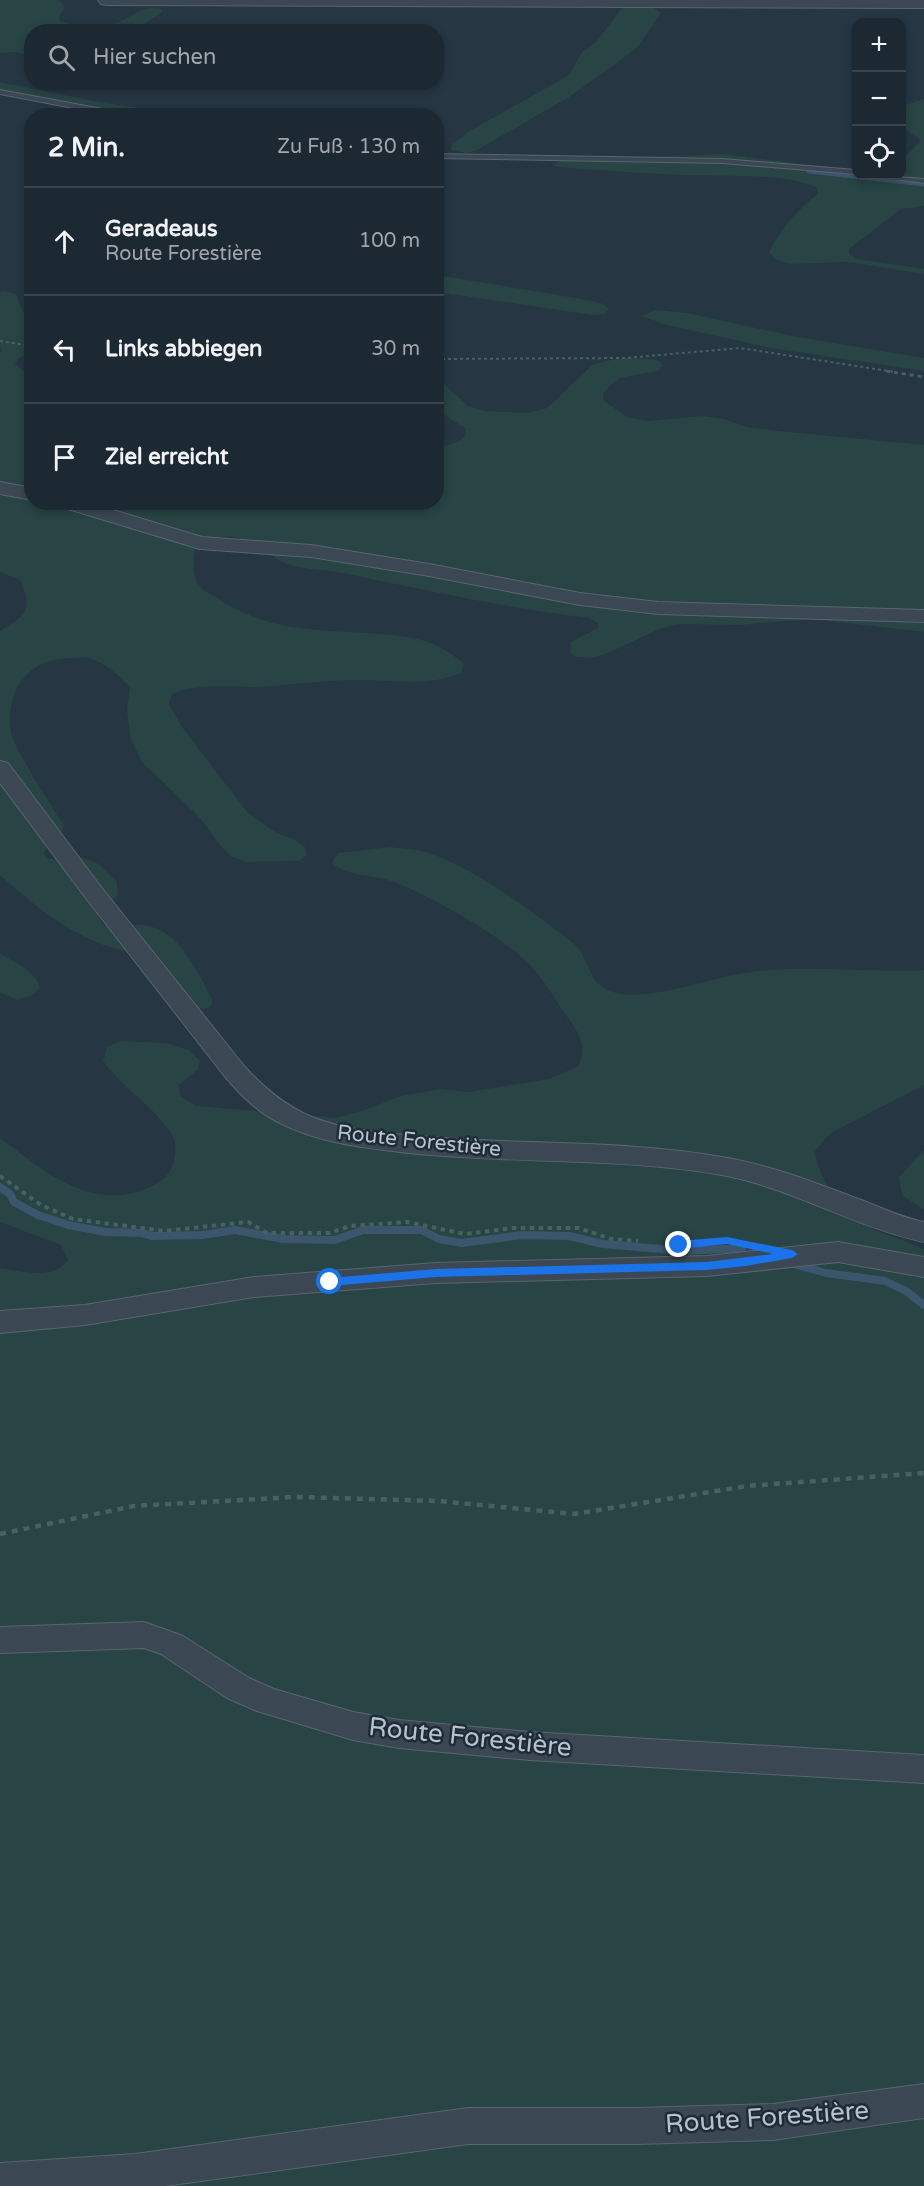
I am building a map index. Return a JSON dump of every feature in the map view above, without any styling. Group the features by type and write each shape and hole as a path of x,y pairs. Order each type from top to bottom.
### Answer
{"street":[{"path":"107,0 924,3"},
{"path":"0,488 24,492"},
{"path":"91,510 200,543 311,551 429,570 580,599 658,608 924,616"},
{"name":"Route Forestière","path":"0,768 93,892 234,1072 259,1097 284,1114 332,1132 376,1141 473,1150 663,1158 752,1172 894,1224 924,1232"},
{"path":"0,1322 85,1315 254,1287 407,1274 687,1267 746,1263 792,1254 827,1252 894,1260 924,1267"},
{"name":"Route Forestière","path":"0,1640 144,1635 172,1645 238,1688 268,1701 353,1726 399,1734 530,1746 924,1769"},
{"name":"Route Forestière","path":"0,2181 135,2172 468,2126 637,2126 773,2122 924,2101"}],"lane":[{"path":"0,92 86,108"},
{"path":"444,156 732,161 852,172"},
{"path":"906,179 924,181"}],"path":[{"path":"0,341 24,344"},
{"path":"444,359 625,358 740,348 924,378"},
{"path":"0,1176 41,1204 73,1219 164,1231 248,1222 267,1233 330,1233 350,1226 407,1222 465,1234 514,1228 579,1228 611,1239 645,1242"},
{"path":"0,1534 134,1506 296,1497 439,1502 574,1514 747,1486 924,1473"}],"green space":[{"path":"0,0 58,0 63,3 65,9 59,16 60,21 71,24 24,24 24,54 13,52 0,53"},
{"path":"627,6 652,7 661,13 638,46 621,60 569,97 477,150 467,153 451,150 452,145 468,132 569,75 582,52 597,41 621,9"},
{"path":"145,9 161,9 162,12 145,24 114,24"},
{"path":"0,82 24,87 24,90 40,90 138,108 83,108 0,94"},
{"path":"924,99 924,206 901,209 849,249 849,254 857,259 924,269 924,274 847,262 790,264 775,259 769,252 784,227 818,194 817,188 803,183 770,177 653,174 553,165 562,160 725,154 794,163 838,177 852,174 852,180 906,180 906,155 920,142 919,138 906,130 906,105"},
{"path":"444,276 582,299 604,304 609,310 604,314 592,315 444,293"},
{"path":"0,292 16,294 24,314 24,356 15,364 24,371 24,510 444,510 444,446 458,442 465,437 466,429 444,415 444,384 468,406 485,411 527,413 547,408 591,366 616,359 652,359 660,361 663,366 658,371 619,378 603,393 604,401 627,417 648,421 702,416 724,419 747,427 924,445 924,632 812,619 741,625 679,624 662,628 608,653 592,658 576,657 570,652 571,642 598,628 598,623 589,618 496,604 343,573 297,567 280,561 241,539 222,537 212,540 195,551 194,574 197,583 204,590 241,612 287,626 415,638 445,650 464,664 461,673 448,678 422,682 343,680 254,687 213,686 192,688 172,694 169,704 182,727 248,813 275,832 305,847 307,855 299,861 246,862 231,856 220,845 199,817 142,762 130,737 127,709 130,687 106,666 89,658 55,660 42,664 22,680 12,704 11,733 26,764 64,825 62,832 43,853 49,859 79,856 99,864 117,882 118,895 98,915 102,924 112,927 143,925 167,934 194,965 213,1001 210,1007 202,1009 195,1007 184,997 172,975 160,963 84,937 58,922 0,875 0,631 22,615 27,605 20,580 0,572 0,353 2,351 0,348"},
{"path":"655,310 688,313 792,336 924,358 924,371 771,348 667,325 641,316"},
{"path":"390,847 430,853 450,861 497,888 572,942 596,981 607,990 621,994 653,993 737,974 783,969 924,970 924,1085 831,1133 815,1151 826,1183 849,1213 874,1229 924,1250 924,2186 0,2186 0,1268 46,1273 54,1271 68,1260 61,1245 0,1222 0,1138 48,1173 82,1190 120,1195 140,1191 161,1181 170,1171 173,1163 174,1139 157,1116 119,1080 103,1061 107,1047 121,1041 166,1043 189,1050 200,1061 198,1069 179,1085 180,1096 197,1106 336,1118 368,1109 400,1096 441,1089 467,1092 549,1079 579,1066 582,1049 579,1035 539,975 508,946 451,909 413,890 389,880 355,874 332,863 338,853"},
{"path":"0,954 30,972 40,989 30,996 17,1000 0,992"},
{"path":"924,1150 924,1210 902,1195 899,1177"}],"waterway":[{"path":"809,171 924,184"},
{"path":"0,1187 10,1194 14,1202 38,1215 68,1225 106,1232 142,1233 152,1236 202,1235 235,1230 283,1239 335,1240 363,1230 421,1230 439,1239 462,1243 522,1235 569,1236 603,1244 684,1251 742,1248"},
{"path":"797,1265 826,1273 885,1281 906,1291 924,1305"}],"route":[{"path":"330,1282 436,1273 707,1266 746,1263 792,1254 727,1241 679,1245"}]}
